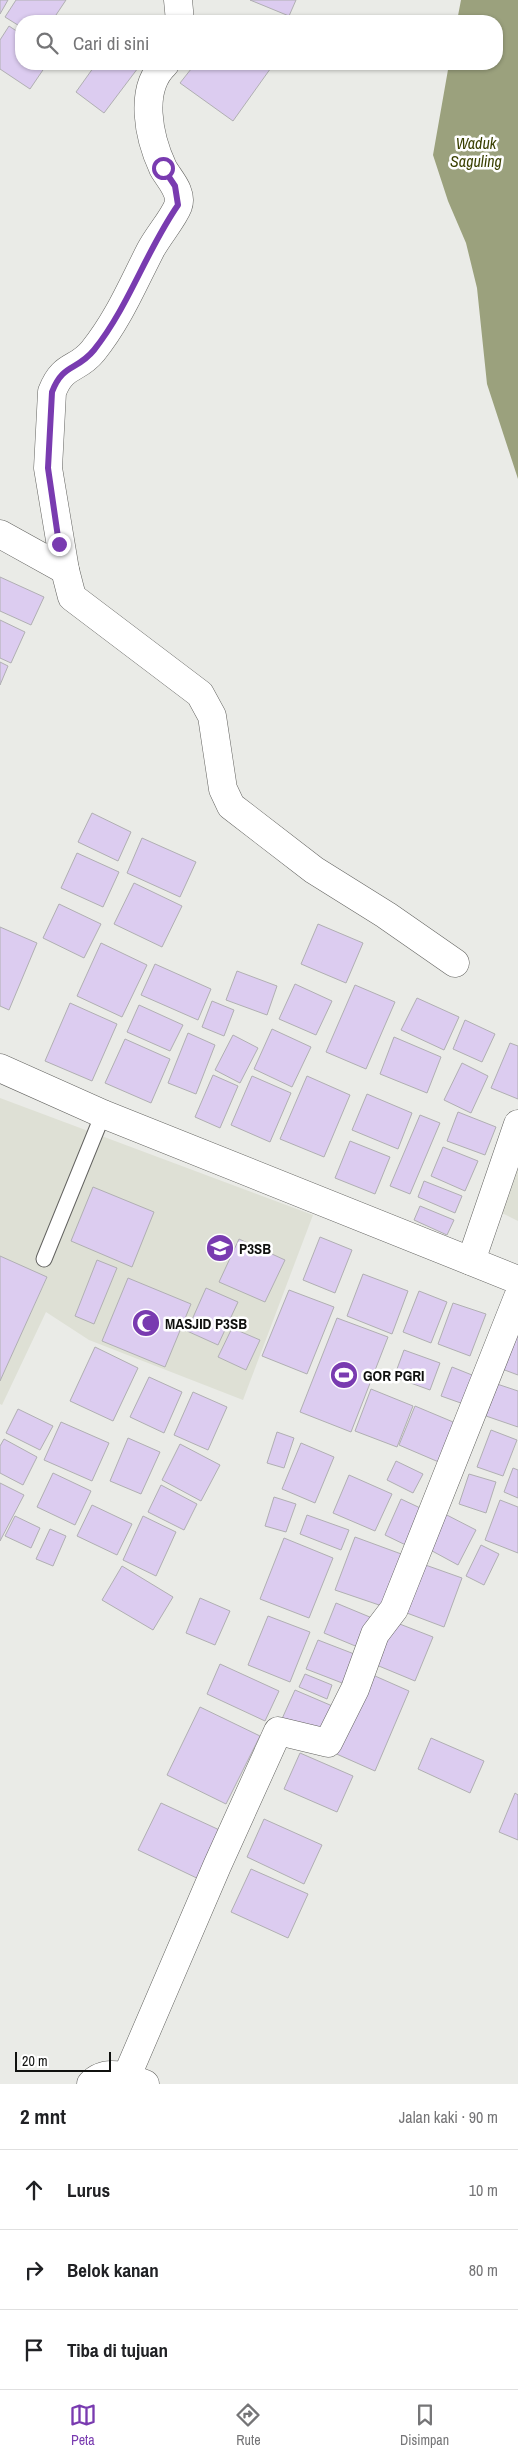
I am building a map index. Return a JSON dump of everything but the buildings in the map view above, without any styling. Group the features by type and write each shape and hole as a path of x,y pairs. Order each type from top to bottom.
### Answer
{"street":[{"path":"178,0 179,15"},
{"path":"161,70 152,84 148,102 150,128 163,168 178,195 178,205 162,230 130,294 111,326 92,352 80,364 67,368 56,380 52,392 48,468 64,570 72,597 204,699 212,716 224,789 231,806 314,870 386,915 455,963"},
{"path":"0,534 64,570"},
{"path":"0,1068 102,1114 518,1280"},
{"path":"471,1261 518,1124"},
{"path":"90,2084 97,2077 105,2075 136,2081 217,1866 278,1731 328,1744 355,1689 375,1634 394,1609 518,1297"}],"lane":[{"path":"44,1259 102,1114"}],"shaded area":[{"name":"P3SB","path":"0,1098 313,1215 243,1400 89,1340 46,1312 2,1405 0,1404 0,1381 47,1278 0,1256","holes":["93,1187 131,1266 71,1241","97,1261 117,1269 94,1323 75,1315","128,1278 190,1304 165,1367 102,1341","206,1288 237,1302 218,1345 187,1331","232,1328 259,1340 246,1370 218,1357"]},
{"path":"518,1168 518,1221 502,1213"}],"water":[{"name":"Waduk Saguling","path":"461,0 518,0 518,479 487,384 477,288 466,243 448,201 433,155 448,70 503,70 503,15 458,15"}],"place":[{"name":"P3SB","path":"220,1248"},
{"name":"MASJID P3SB","path":"146,1323"},
{"name":"GOR PGRI","path":"344,1375"}],"route":[{"path":"59,544 48,468 52,392 56,380 67,368 80,364 92,352 111,326 130,294 150,251 178,205 178,195 175,186 163,168"}]}
